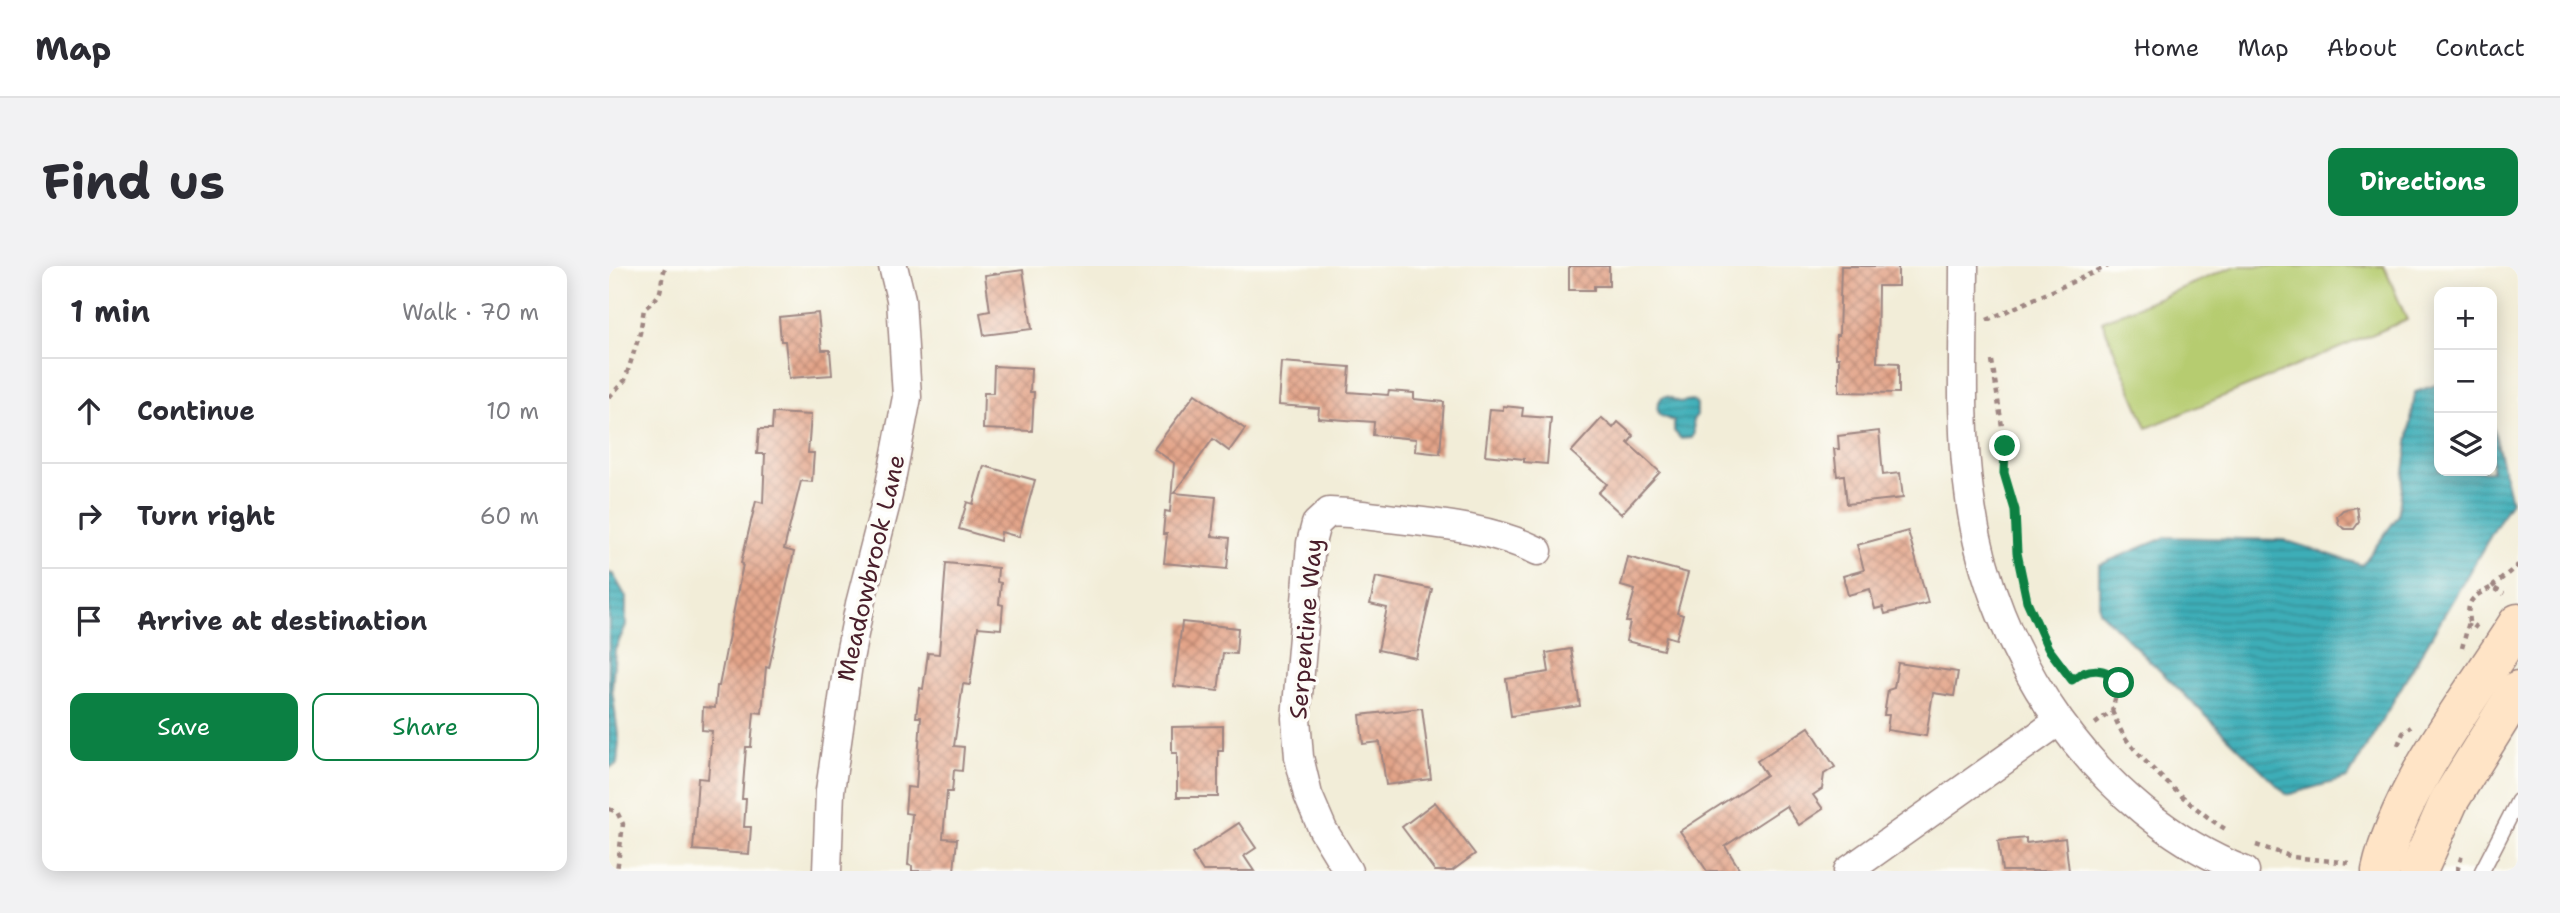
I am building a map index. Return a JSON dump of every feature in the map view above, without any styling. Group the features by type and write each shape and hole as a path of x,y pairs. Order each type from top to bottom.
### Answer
{"street":[{"name":"Meadowbrook Lane","path":"827,871 829,791 848,664 907,406 902,311 893,266"},
{"path":"1964,266 1977,330 1965,441 1969,499 1976,537 1993,593 2011,636 2034,681 2059,721 2089,760 2151,817 2194,847 2245,871"},
{"name":"Serpentine Way","path":"1348,871 1323,830 1308,794 1299,757 1296,718 1311,543 1316,524 1329,512 1349,513 1484,531 1521,542 1538,551"},
{"path":"2368,867 2404,810 2421,775 2509,624"},
{"path":"2418,871 2449,801 2518,690"},
{"path":"1848,871 2059,721"}],"lane":[{"path":"2482,871 2518,801"}],"path":[{"path":"609,397 625,380 644,309 657,299 663,290 666,266"},
{"path":"1977,330 1991,318 2108,266"},
{"path":"1977,330 1991,318 1991,305"},
{"path":"1991,358 2005,446 2004,473 2015,510 2017,553 2032,613"},
{"path":"2492,587 2509,624 2469,622 2467,608 2473,596 2492,587 2518,565"},
{"path":"2043,636 2048,648 2072,680"},
{"path":"2066,685 2082,671 2100,670 2112,674 2119,683 2112,711 2088,730"},
{"path":"2112,711 2129,744 2145,761 2211,821 2232,833"},
{"path":"609,810 617,812 623,824 617,871"},
{"path":"2253,844 2293,857 2368,867"}],"green space":[{"path":"2235,266 2384,266 2407,320 2147,428 2102,321"}],"water":[{"path":"2434,386 2434,476 2497,476 2497,442 2511,501 2348,778 2287,795 2099,611 2099,565 2166,537 2284,540 2362,565 2398,516 2415,392"},
{"path":"1667,396 1679,402 1692,400 1697,404 1692,438 1681,439 1674,431 1674,421 1659,415 1658,404 1662,397"},
{"path":"609,573 613,574 626,597 626,625 615,650 612,689 619,741 617,764 609,768"}],"building":[{"path":"1569,266 1609,266 1609,286 1594,286 1594,290 1569,290"},
{"path":"1841,266 1898,266 1898,286 1878,286 1877,362 1899,363 1899,393 1839,392 1836,335 1839,335"},
{"path":"1023,270 1032,329 984,335 980,313 990,311 985,275"},
{"path":"818,313 822,350 830,350 832,375 789,378 779,317"},
{"path":"1281,362 1350,367 1348,392 1388,395 1389,391 1414,393 1414,399 1444,402 1440,454 1415,451 1416,439 1373,435 1374,422 1318,418 1319,408 1278,405"},
{"path":"994,366 1031,368 1030,392 1034,392 1032,431 983,429 984,393 993,393"},
{"path":"1195,394 1245,429 1229,451 1213,439 1174,493 1216,497 1212,536 1230,538 1227,569 1164,563 1167,534 1163,534 1165,511 1170,512 1174,463 1154,449"},
{"path":"1503,406 1523,408 1522,416 1551,418 1547,464 1485,455 1490,409 1503,410"},
{"path":"773,413 811,415 808,453 814,453 812,482 801,481 784,549 794,552 769,668 766,667 762,713 754,712 751,747 746,747 742,799 746,799 744,827 751,827 749,854 693,850 698,778 708,779 712,731 702,730 703,707 715,708 717,686 743,564 741,563 756,501 763,503 765,454 757,454 759,429 772,429"},
{"path":"1602,418 1613,428 1618,422 1634,436 1628,443 1660,472 1621,514 1598,493 1607,484 1571,452"},
{"path":"1879,431 1883,475 1900,473 1903,498 1847,504 1844,475 1837,476 1834,449 1839,449 1838,436"},
{"path":"984,466 1035,480 1019,537 1001,532 1000,541 959,529 967,502 973,504"},
{"path":"2357,507 2359,522 2354,529 2345,529 2339,525 2337,516 2343,510"},
{"path":"1908,531 1928,603 1885,614 1883,607 1875,609 1870,589 1848,595 1843,576 1864,570 1857,545"},
{"path":"1628,557 1688,573 1677,613 1683,615 1676,639 1666,636 1663,650 1626,641 1630,622 1626,622 1635,590 1621,586"},
{"path":"946,563 998,568 997,582 1001,583 999,604 1003,605 1001,629 978,627 970,685 963,684 954,746 964,747 962,771 954,770 952,792 947,792 943,838 957,839 954,871 912,871 912,866 908,865 912,814 905,813 907,787 916,788 921,717 916,717 918,701 920,688 923,689 928,653 939,654"},
{"path":"1376,577 1432,589 1416,658 1378,650 1387,608 1370,604"},
{"path":"1182,622 1238,628 1236,654 1223,653 1218,691 1174,686"},
{"path":"1571,649 1580,706 1511,716 1506,679 1549,672 1546,653"},
{"path":"1898,663 1958,672 1954,696 1933,693 1926,736 1887,730 1889,715 1884,715 1888,690 1894,688"},
{"path":"1422,708 1431,779 1386,785 1380,742 1363,744 1360,715"},
{"path":"1223,726 1223,751 1218,751 1218,797 1177,797 1177,753 1172,753 1172,727"},
{"path":"1809,727 1835,767 1824,774 1822,789 1813,795 1823,809 1799,825 1786,806 1725,846 1741,871 1707,871 1680,831 1766,775 1757,761"},
{"path":"1435,802 1475,854 1452,871 1435,871 1402,827"},
{"path":"1239,823 1256,848 1244,856 1254,871 1203,871 1192,854"},
{"path":"2026,838 2026,843 2065,838 2069,871 2002,871 1998,841"}],"route":[{"path":"2005,446 2004,473 2015,510 2017,553 2027,601 2048,648 2072,680 2082,671 2100,670 2112,674 2119,683"}]}
